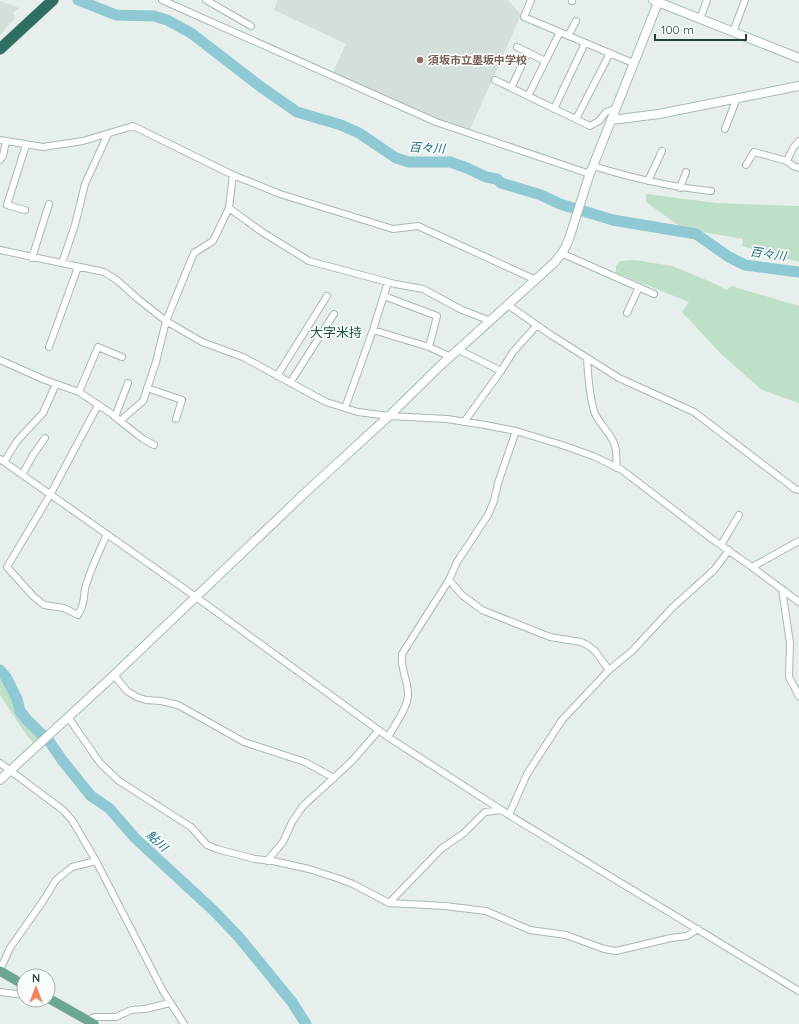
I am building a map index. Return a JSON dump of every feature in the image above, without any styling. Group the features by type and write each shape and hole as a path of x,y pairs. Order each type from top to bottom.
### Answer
{"highway":[{"path":"0,49 53,0"}],"main road":[{"path":"0,970 16,980"},
{"path":"56,1003 90,1022"}],"street":[{"path":"162,0 436,122 591,172 632,178 680,188 711,191"},
{"path":"206,0 251,26"},
{"path":"531,0 524,17 634,63"},
{"path":"700,18 707,0"},
{"path":"733,32 745,0"},
{"path":"0,780 114,675 307,491 555,262 568,239 591,172 657,1 799,58"},
{"path":"568,36 576,21"},
{"path":"528,96 560,32"},
{"path":"554,108 585,43"},
{"path":"517,47 545,61"},
{"path":"511,88 528,52"},
{"path":"576,119 610,53"},
{"path":"495,80 590,126 599,121 606,112 615,109"},
{"path":"611,120 659,114 799,86"},
{"path":"725,129 738,98"},
{"path":"0,160 3,156 3,140 43,147 83,141 133,126 233,175 280,194 393,229 418,226 536,280"},
{"path":"62,263 86,184 108,134"},
{"path":"787,161 799,141"},
{"path":"26,145 7,205 26,210"},
{"path":"648,181 662,151"},
{"path":"746,165 754,152 787,161 793,166 799,168"},
{"path":"680,188 686,172"},
{"path":"117,419 143,401 156,362 166,320 194,253 213,241 228,208 233,175"},
{"path":"32,258 49,204"},
{"path":"228,208 309,262 388,282 423,288 462,310 491,321"},
{"path":"0,250 32,258 104,272 118,281 138,299 166,320 202,342 243,357 326,402 358,412 389,416 447,419 485,424 516,431 593,456 617,468 647,488 799,602"},
{"path":"561,253 654,294"},
{"path":"49,347 78,267"},
{"path":"345,408 373,330 388,282"},
{"path":"627,309 639,287"},
{"path":"277,376 327,296"},
{"path":"384,296 437,316 429,347"},
{"path":"508,305 619,378 694,412 725,437 795,489 799,490"},
{"path":"290,383 334,314"},
{"path":"464,422 501,371 512,352 537,325"},
{"path":"373,330 429,347 451,357"},
{"path":"79,392 98,347 122,357"},
{"path":"459,350 501,371"},
{"path":"587,358 588,379 594,411 615,446 617,468"},
{"path":"0,360 56,384 79,392 143,439 154,445"},
{"path":"117,419 128,383"},
{"path":"56,384 43,413 17,441 2,461 196,597 388,737 509,815 799,991"},
{"path":"147,388 182,400 176,419"},
{"path":"98,405 50,495 7,567 32,596 44,605 64,608 78,615 85,599 86,584 107,534"},
{"path":"388,737 407,702 408,695 402,666 402,654 488,515 494,501 498,484 516,431"},
{"path":"22,475 33,455 45,438"},
{"path":"721,545 739,515"},
{"path":"752,567 799,541"},
{"path":"509,815 526,774 562,720 609,670 632,651 672,607 714,570 729,550"},
{"path":"449,580 462,595 482,610 545,635 581,642 589,646 595,651 609,670"},
{"path":"782,589 790,643 789,677 799,696"},
{"path":"114,675 127,691 137,697 146,700 161,701 178,705 244,742 305,762 334,778"},
{"path":"66,719 100,763 119,781 191,827 207,845 235,854 309,869 353,884 389,903 445,906 486,911 530,930 566,935 616,952 671,938 687,936 698,929"},
{"path":"267,861 283,842 292,822 303,806 351,762 379,730"},
{"path":"0,763 63,810 72,820 96,861 163,991 184,1024"},
{"path":"389,903 442,850 464,833 485,812 502,810"},
{"path":"0,970 10,948 56,880 72,867 96,861"},
{"path":"0,992 16,994"},
{"path":"90,1022 95,1017 116,1017 131,1010 170,1003"}],"shaded area":[{"name":"須坂市立墨坂中学校","path":"278,0 508,0 521,15 469,132 445,123 333,72 346,44 274,10"},
{"path":"0,1 19,8 13,13 15,18 0,35"}],"green space":[{"path":"646,194 717,203 799,206 799,262 742,246 743,239 702,232 678,225 646,202"},
{"path":"635,260 672,266 727,290 731,286 799,306 799,403 762,390 722,355 682,312 689,302 616,273 616,266 620,261"},
{"path":"0,675 5,681 20,716 42,737 33,743 0,695"}],"waterway":[{"name":"百々川","path":"78,0 116,15 154,16 167,20 191,33 261,87 297,112 341,125 359,133 396,158 409,162 450,162 486,177 497,179 501,183 541,195 560,204 613,220 696,234 729,257 745,265 799,272"},
{"name":"鮎川","path":"0,670 6,677 17,699 20,711 27,720 49,741 91,796 109,808 135,838 214,911 238,936 292,1002 306,1024"}],"place":[{"name":"須坂市立墨坂中学校","path":"420,60"}],"district":[{"name":"大字米持","path":"336,332"}]}
